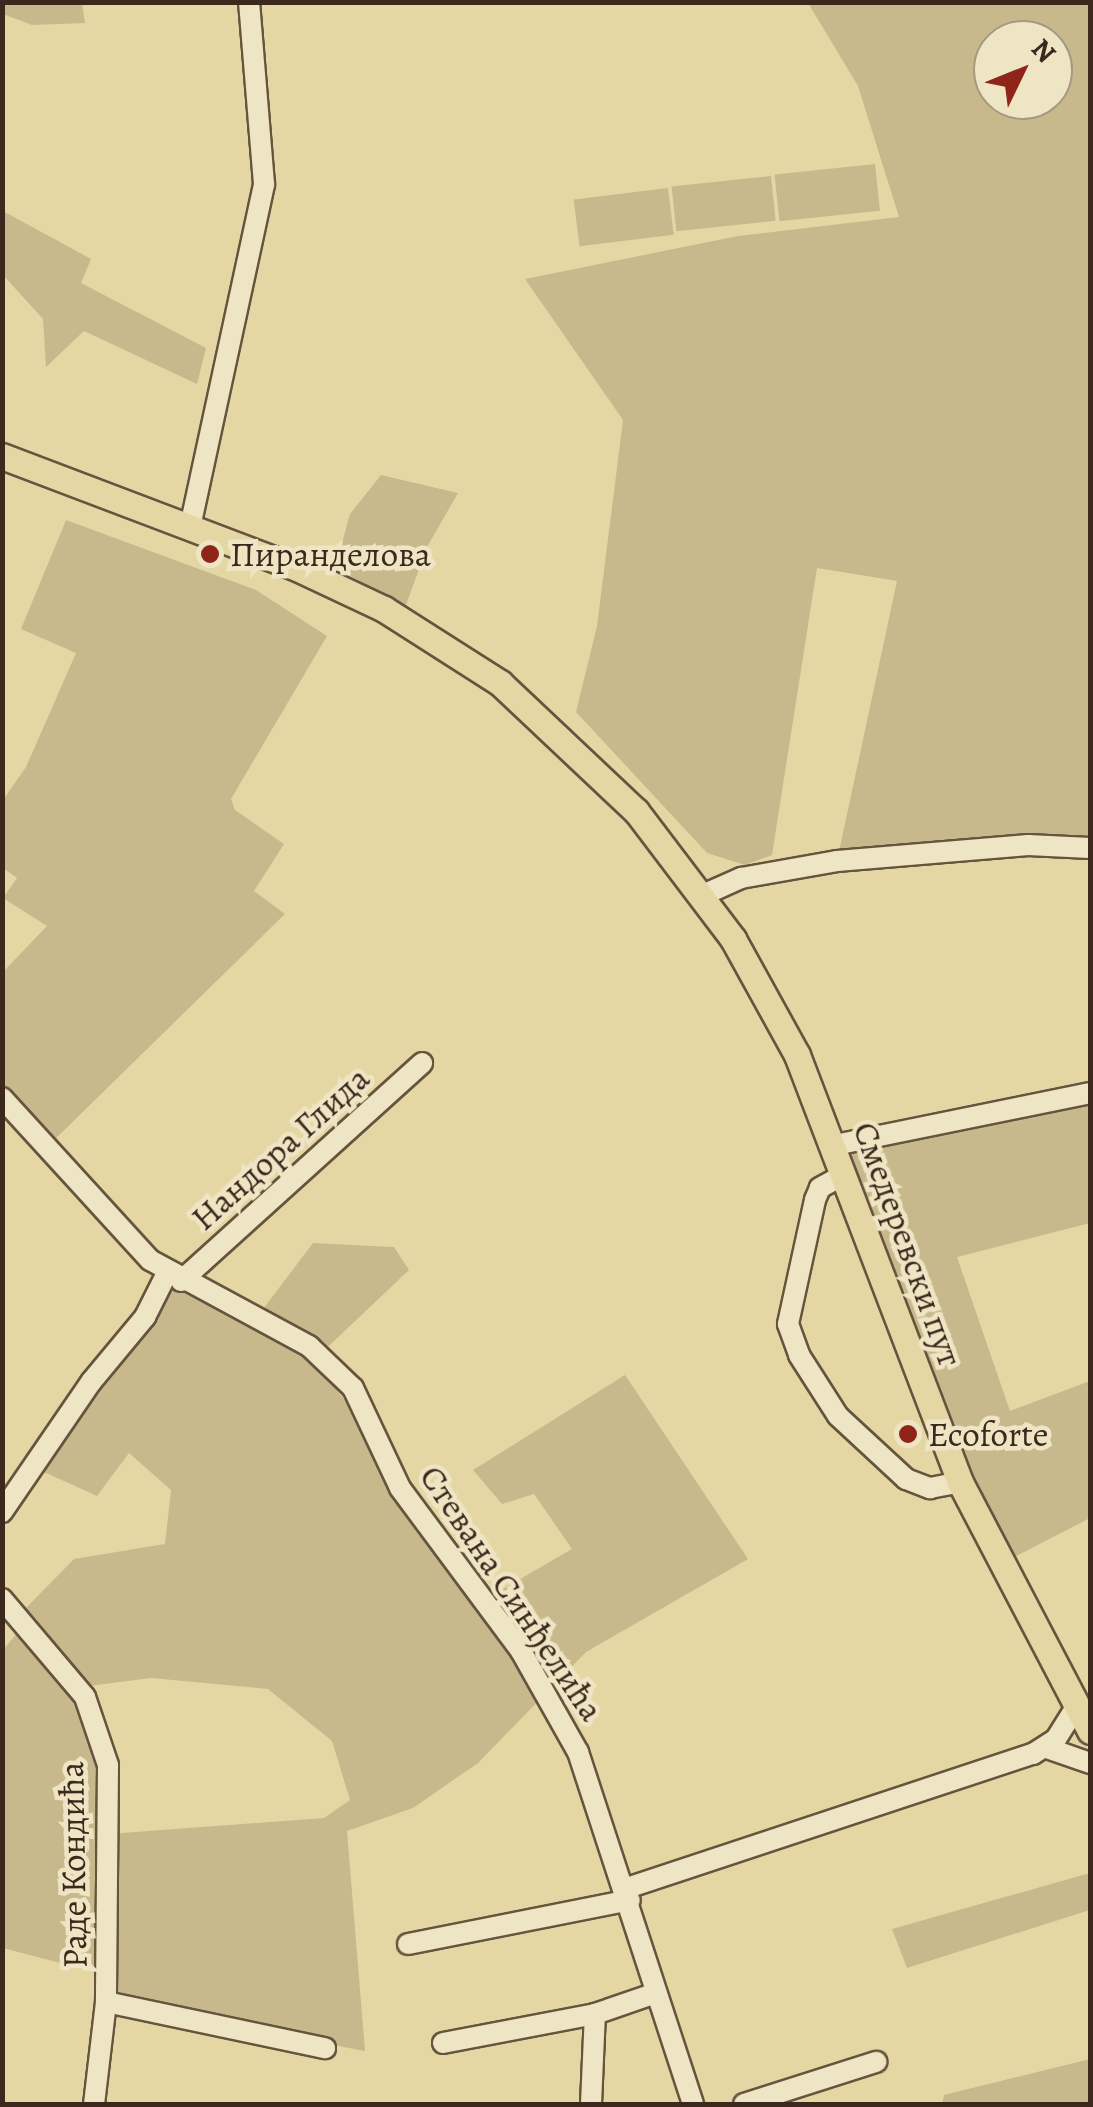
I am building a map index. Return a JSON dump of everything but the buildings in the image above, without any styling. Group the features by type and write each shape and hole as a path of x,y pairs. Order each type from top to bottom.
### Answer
{"main road":[{"name":"Смедеревски пут","path":"2,456 366,599 490,676 593,765 703,895 767,996 835,1145 960,1482 1090,1732"}],"street":[{"path":"190,527 264,184 249,2"},
{"path":"703,895 741,878 837,860 1028,845 1090,848"},
{"name":"Нандора Глида","path":"174,1277 422,1064"},
{"path":"835,1145 1090,1094"},
{"name":"Стевана Синђелића","path":"2,1098 174,1277 310,1346 354,1388 400,1488 521,1651 567,1730 628,1894 653,1994 693,2104"},
{"path":"846,1174 820,1188 814,1200 788,1324 798,1355 838,1416 906,1478 930,1488 960,1482"},
{"path":"2,1512 91,1382 174,1277"},
{"name":"Раде Кондића","path":"2,1599 79,1688 104,1745 110,1786 106,2002 94,2104"},
{"path":"1047,1748 1076,1706"},
{"path":"408,1944 628,1894 874,1802 1047,1748 1090,1763"},
{"path":"443,2044 595,2014 653,1994"},
{"path":"106,2002 325,2048"},
{"path":"590,2104 595,2014"},
{"path":"744,2104 876,2062"}],"shaded area":[{"path":"2,3 82,3 85,23 32,25 3,14"},
{"path":"808,3 1090,3 1090,849 837,861 897,581 817,568 772,855 745,865 707,853 576,712 597,626 623,420 525,279 738,236 899,217 858,86"},
{"path":"875,164 880,211 779,221 775,175"},
{"path":"771,176 776,221 676,231 672,186"},
{"path":"668,188 674,235 579,246 574,200"},
{"path":"3,211 91,259 81,283 206,348 197,384 84,331 46,367 43,319 3,275"},
{"path":"381,475 458,493 427,547 406,605 335,568 350,514"},
{"path":"66,520 256,590 327,636 231,799 235,810 284,844 254,891 285,914 47,1147 3,1099 2,973 47,926 3,898 17,878 3,868 3,800 26,767 76,653 21,629"},
{"path":"1090,1093 1090,1223 957,1257 1010,1411 1090,1381 1090,1518 999,1565 835,1145"},
{"path":"313,1243 394,1247 409,1270 313,1361 357,1415 380,1470 482,1601 572,1549 534,1494 502,1504 473,1470 625,1375 748,1559 586,1652 478,1763 413,1808 347,1831 365,2051 106,2002 106,1975 3,1948 2,1651 23,1626 85,1697 104,1745 108,1834 324,1818 350,1800 332,1741 268,1689 151,1678 89,1686 22,1612 74,1559 165,1544 171,1490 129,1453 97,1496 33,1467 167,1273 257,1317"},
{"path":"1090,1873 1090,1910 907,1968 892,1929"},
{"path":"1090,2059 1090,2104 942,2104 944,2095"}],"place":[{"name":"Пиранделова","path":"210,554"},
{"name":"Ecoforte","path":"908,1434"}]}
